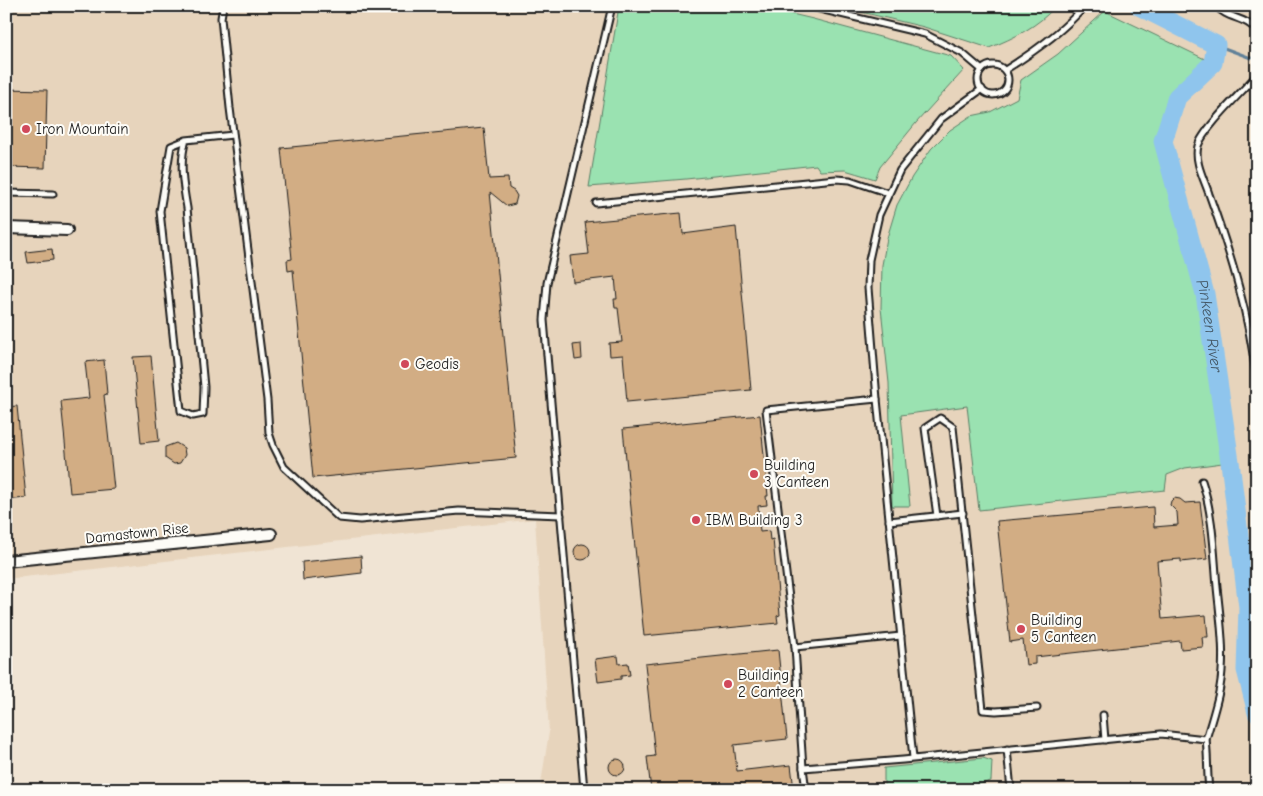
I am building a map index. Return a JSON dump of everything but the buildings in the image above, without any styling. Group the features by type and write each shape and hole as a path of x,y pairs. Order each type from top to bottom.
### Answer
{"street":[{"path":"6,228 67,230"},
{"name":"Damastown Rise","path":"6,560 271,534"}],"lane":[{"path":"223,6 222,26 233,135 267,400 269,433 284,467 339,518 360,520 459,511 561,515"},
{"path":"584,790 544,320 547,283 612,6"},
{"path":"807,6 925,34 962,52 982,70"},
{"path":"1005,70 1033,53 1085,6"},
{"path":"1216,6 1223,12 1249,23 1257,31"},
{"path":"991,65 996,65 1005,70 1008,84 1003,92 989,94 982,89 979,79 982,70 991,65"},
{"path":"1257,72 1254,78 1205,132 1197,148 1197,157 1221,225 1243,299 1257,382"},
{"path":"913,758 877,399 868,288 869,260 879,215 900,170 941,119 982,89"},
{"path":"186,140 182,154 182,179 187,208 204,387 203,414 193,416 182,410 160,211 171,146 186,140 233,135"},
{"path":"596,203 836,179 850,180 888,193"},
{"path":"6,193 53,194"},
{"path":"806,790 795,648 766,410 877,399"},
{"path":"937,516 925,428 940,418 953,427 983,710 1037,708"},
{"path":"1202,480 1207,497 1214,550 1222,661 1220,686 1206,739 1209,790"},
{"path":"889,521 963,513"},
{"path":"795,648 901,636"},
{"path":"1103,715 1105,740"},
{"path":"803,768 1161,734 1206,739"},
{"path":"1007,749 1011,790"}],"shaded area":[{"path":"6,6 1257,6 1257,790 540,790 549,732 535,519 6,579"}],"green space":[{"path":"619,6 758,6 951,56 964,70 916,123 880,167 875,179 845,170 820,171 816,165 589,187"},
{"path":"836,6 1056,6 1025,31 989,48 924,27"},
{"path":"1105,11 1213,63 1177,97 1163,141 1205,294 1230,462 1185,468 1167,475 1165,490 979,510 967,406 901,415 910,506 892,506 889,383 881,308 882,265 887,238 897,205 912,177 931,149 950,130 971,116 990,112 1017,98 1021,80 1058,54"},
{"path":"983,758 992,761 991,781 977,785 975,790 884,790 884,768"}],"waterway":[{"name":"Pinkeen River","path":"1139,6 1216,45 1213,63 1177,97 1163,141 1205,294 1230,462 1248,607 1246,670 1257,713"},
{"path":"1216,45 1251,58"}],"place":[{"name":"Iron Mountain","path":"26,129"},
{"name":"Geodis","path":"405,364"},
{"name":"Building 3 Canteen","path":"754,474"},
{"name":"IBM Building 3","path":"696,520"},
{"name":"Building 5 Canteen","path":"1021,629"},
{"name":"Building 2 Canteen","path":"728,684"}]}
